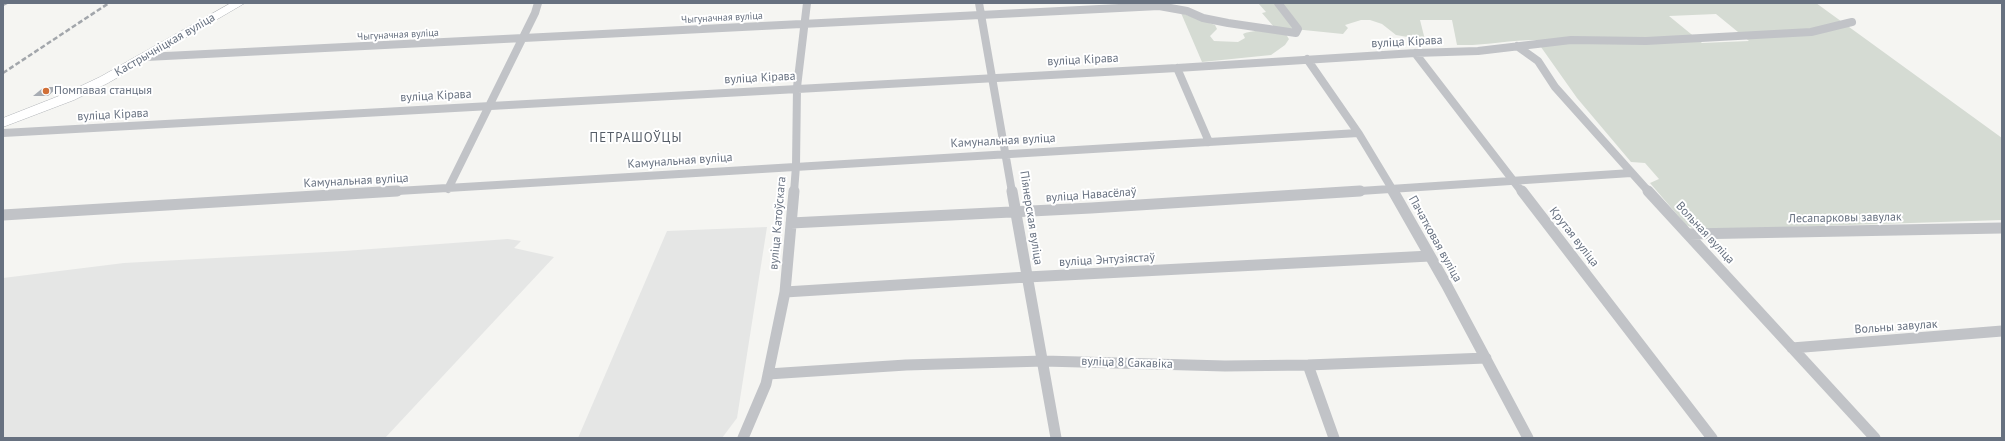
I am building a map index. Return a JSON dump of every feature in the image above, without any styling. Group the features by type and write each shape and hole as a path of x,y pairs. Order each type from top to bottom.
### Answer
{"main road":[{"name":"Кастрычніцкая вуліца","path":"3,123 76,94 104,80 239,3"}],"street":[{"path":"448,189 488,105 535,13 538,3"},
{"name":"вуліца Катоўскага","path":"743,438 766,384 786,292 796,166 797,87 807,3"},
{"name":"Піянерская вуліца","path":"979,3 991,77 1018,213 1027,277 1044,360 1056,438"},
{"name":"Чыгуначная вуліца","path":"146,57 1159,6 1228,23 1296,33 1298,29 1278,3"},
{"name":"вуліца Кірава","path":"3,133 797,87 1177,68 1415,53 1478,51 1534,43 1571,40 1646,40 1811,32 1852,22"},
{"name":"Вольная вуліца","path":"1518,46 1538,61 1555,87 1631,173 1689,234 1875,438"},
{"name":"Крутая вуліца","path":"1415,53 1712,438"},
{"name":"Пачатковая вуліца","path":"1307,59 1358,133 1392,189 1486,358 1528,438"},
{"path":"1177,68 1209,142"},
{"name":"Камунальная вуліца","path":"3,215 1358,133"},
{"name":"вуліца Навасёлаў","path":"791,223 1018,213 1392,189 1513,179 1631,173"},
{"name":"Лесапарковы завулак","path":"1689,234 2002,228"},
{"name":"вуліца Энтузіястаў","path":"786,292 1027,277 1430,256"},
{"name":"Вольны завулак","path":"1792,348 2002,331"},
{"name":"вуліца 8 Сакавіка","path":"768,374 906,365 1044,360 1225,366 1308,365 1486,358"},
{"path":"1308,365 1334,438"}],"shaded area":[{"path":"1258,3 1816,3 2002,138 2002,220 1697,230 1686,225 1650,183 1659,179 1645,163 1631,162 1577,98 1536,40 1477,45 1457,45 1452,20 1420,20 1425,40 1396,35 1382,24 1370,20 1361,20 1345,25 1348,28 1343,34 1274,27 1262,13 1266,12","holes":["1716,14 1749,41 1702,43 1669,16"]},
{"path":"1181,13 1215,25 1217,29 1210,36 1214,41 1238,42 1245,38 1243,34 1264,31 1282,32 1286,34 1289,39 1285,45 1271,55 1202,62"},
{"path":"767,227 737,418 722,438 578,438 667,231"},
{"path":"508,239 521,241 514,248 554,257 385,438 3,438 3,278 124,263 344,251"}],"building":[{"name":"Помпавая станцыя","path":"44,87 58,87 48,96 33,96"}],"railway":[{"path":"3,5 7,3"},
{"path":"3,73 109,3"}],"place":[{"name":"Помпавая станцыя","path":"46,91"}],"district":[{"name":"ПЕТРАШОЎЦЫ","path":"636,138"}]}
